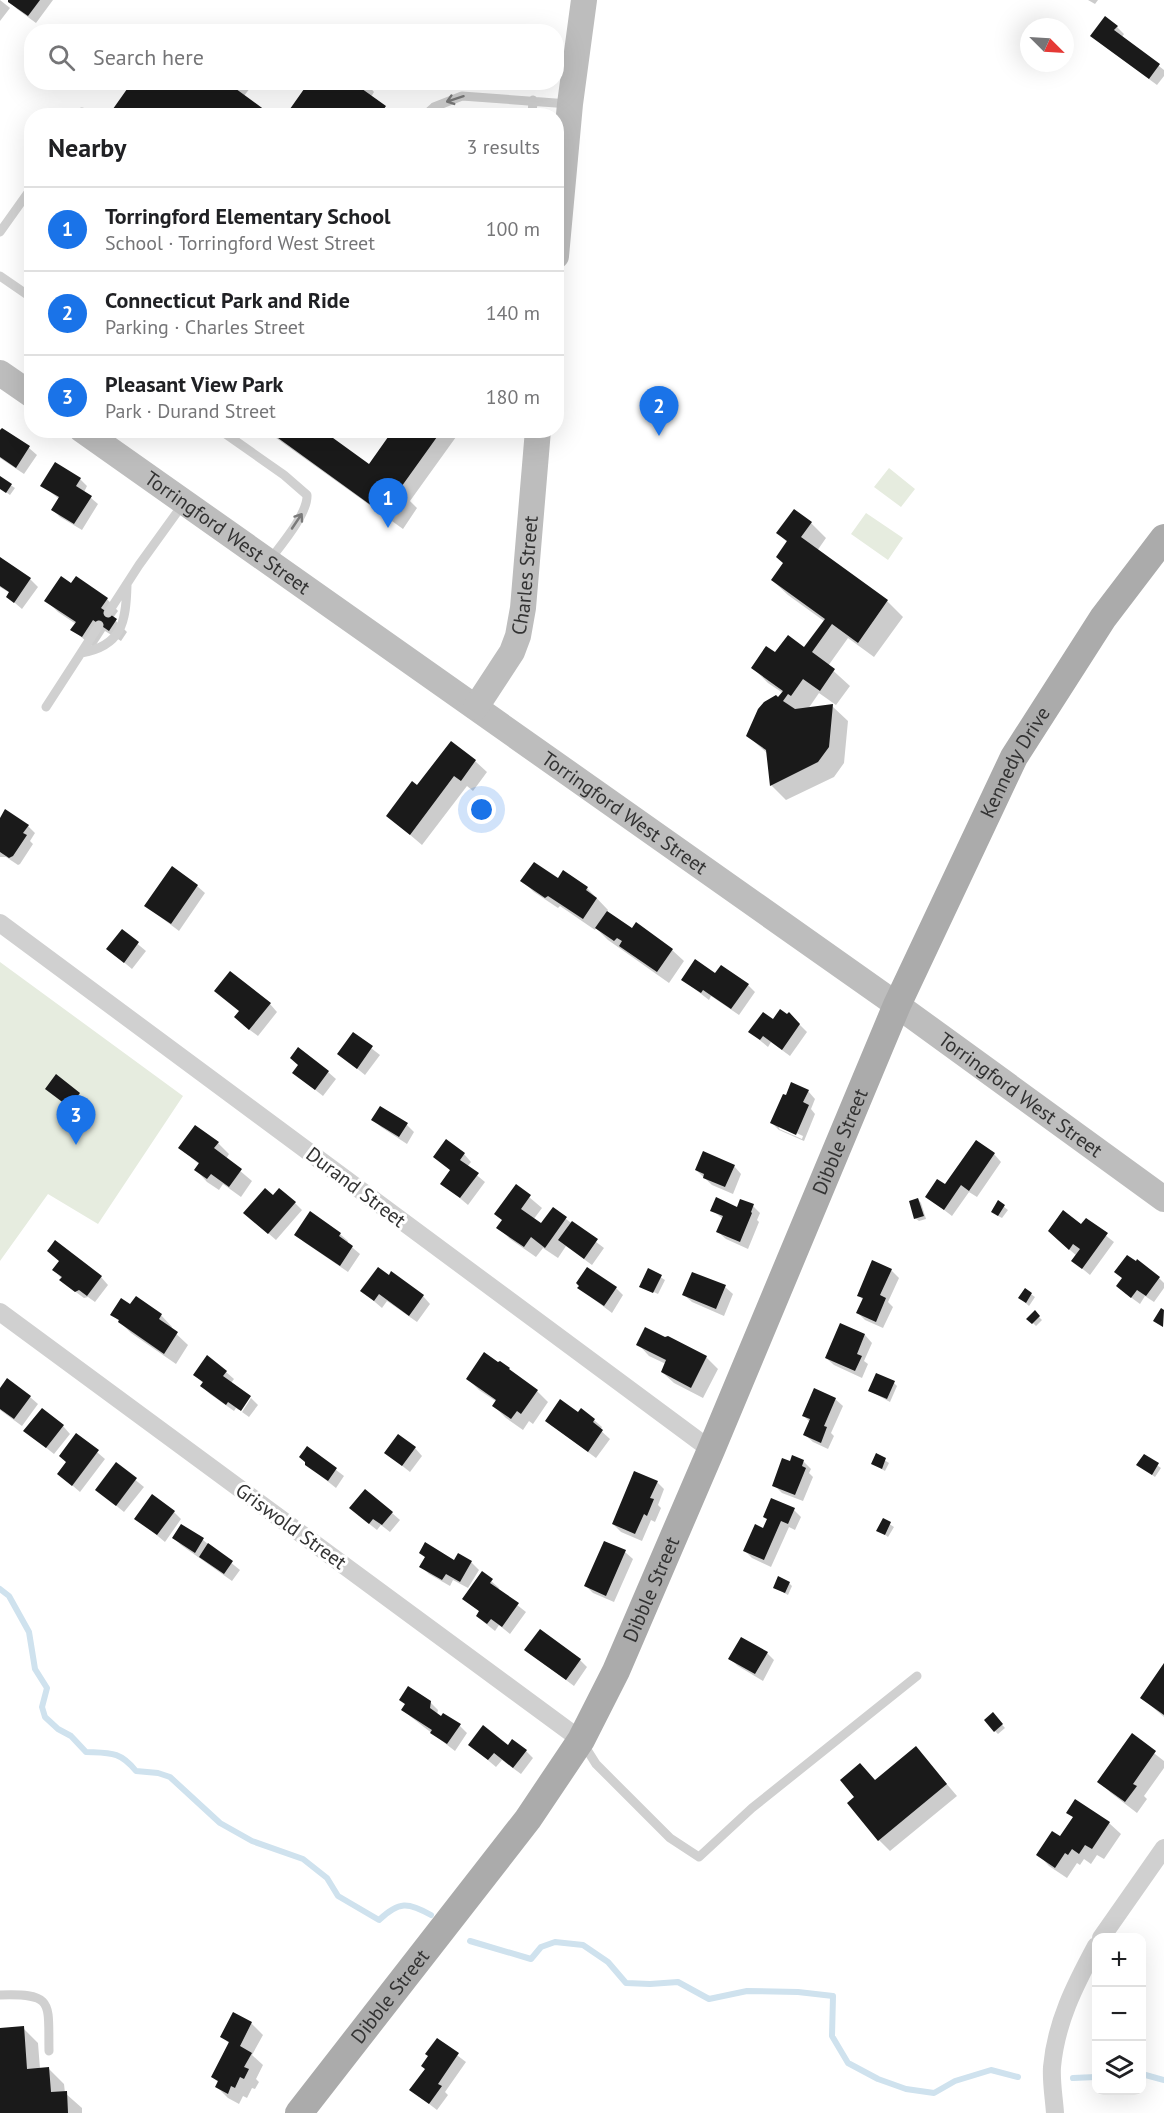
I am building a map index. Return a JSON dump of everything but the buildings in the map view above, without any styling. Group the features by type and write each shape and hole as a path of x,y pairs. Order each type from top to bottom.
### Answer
{"main road":[{"path":"564,169 584,0"},
{"path":"0,373 24,390"},
{"name":"Torringford West Street","path":"93,438 897,1005 1164,1199"},
{"name":"Charles Street","path":"476,706 512,652 518,636 523,608 537,438"},
{"name":"Kennedy Drive","path":"897,1005 1014,757 1103,618 1164,538"},
{"name":"Dibble Street","path":"299,2113 528,1819 581,1740 616,1671 897,1005"}],"street":[{"name":"Durand Street","path":"0,923 711,1450"},
{"name":"Griswold Street","path":"0,1312 581,1740"},
{"path":"1104,1933 1164,1848"},
{"path":"1055,2113 1052,2069 1056,2034 1070,1994 1092,1953"}],"lane":[{"path":"433,108 462,96 570,104"},
{"path":"532,100 532,108"},
{"path":"0,232 24,198"},
{"path":"0,276 24,292"},
{"path":"231,438 307,495 308,501 301,514 269,561"},
{"path":"108,613 184,502"},
{"path":"81,653 99,650 118,631 126,614 128,583"},
{"path":"46,707 99,625"},
{"path":"581,1740 596,1764 670,1838 699,1857 752,1808 917,1676"},
{"path":"0,1995 27,1994 43,2002 48,2011 49,2051"}],"shaded area":[{"path":"889,468 915,489 901,507 874,487"},
{"path":"866,513 903,538 888,560 851,534"},
{"path":"0,962 183,1096 98,1224 48,1194 0,1261"}],"waterway":[{"path":"0,1589 9,1596 29,1632 35,1669 47,1688 42,1707 45,1717 58,1729 71,1736 86,1752 114,1754 125,1760 136,1771 158,1773 170,1777 220,1823 252,1841 303,1859 327,1878 338,1896 379,1920 392,1909 404,1906 410,1906 431,1915"},
{"path":"470,1941 531,1959 541,1947 555,1942 583,1945 608,1962 626,1983 678,1982 709,1999 747,1991 798,1992 833,1996 832,2036 848,2063 878,2079 906,2089 934,2093 955,2081 991,2070 1018,2077"},
{"path":"1146,2075 1164,2080"},
{"path":"1073,2078 1092,2077"}],"place":[{"name":"Connecticut Park and Ride","path":"659,436"},
{"name":"Torringford Elementary School","path":"388,528"},
{"name":"Pleasant View Park","path":"76,1145"}]}
